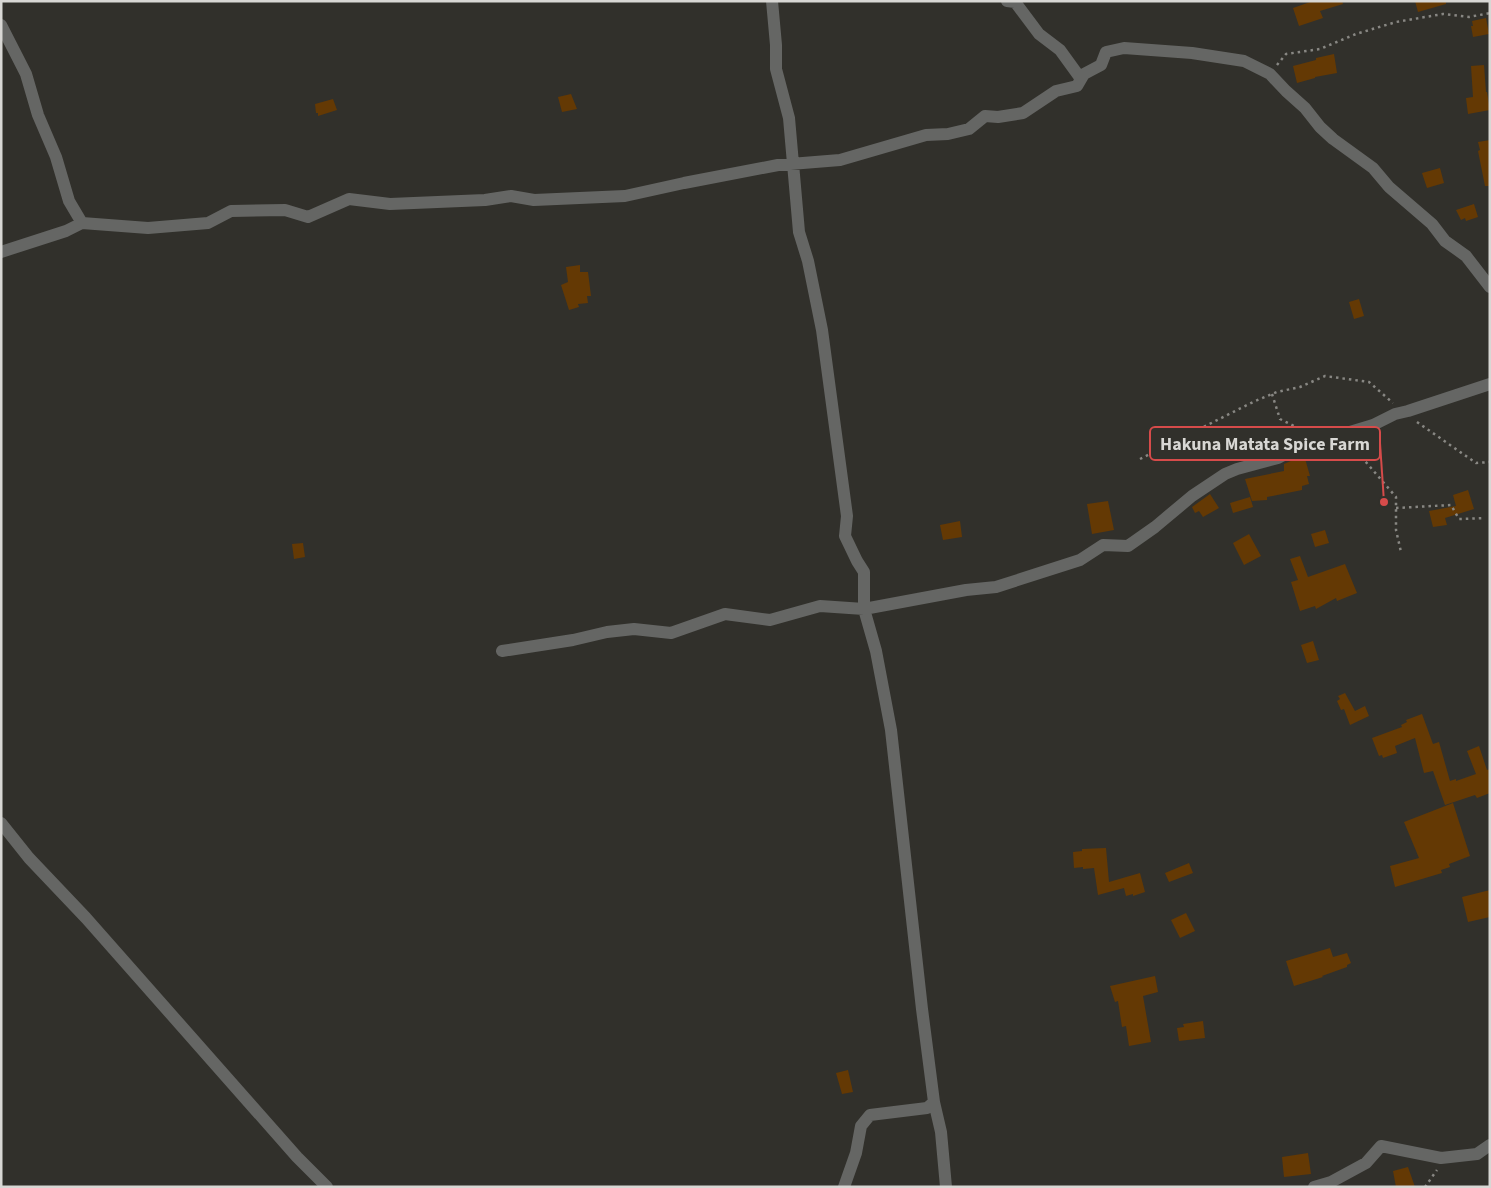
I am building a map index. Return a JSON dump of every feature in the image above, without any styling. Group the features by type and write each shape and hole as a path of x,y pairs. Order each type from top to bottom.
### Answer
{"street":[{"path":"772,1 776,69 790,118 799,232 808,261 822,330 848,516 845,536 864,572 864,609 876,652 891,730 922,1009 934,1102 941,1132 946,1187"},
{"path":"1007,1 1015,2 1039,34 1060,50 1081,80"},
{"path":"1,25 26,74 38,115 56,156 69,201 82,223"},
{"path":"1,252 66,231 82,223 148,228 208,223 231,211 285,210 308,217 349,199 390,204 485,200 511,196 534,200 625,196 684,183 794,164 840,160 926,135 948,134 969,128 985,116 998,117 1023,113 1056,91 1077,86 1084,74 1101,64 1106,52 1124,48 1152,49 1222,57 1244,61 1270,74 1305,108 1333,140 1373,168 1389,187 1432,224 1445,242 1466,256 1490,287"},
{"path":"502,651 572,640 607,632 634,629 671,632 726,614 770,620 820,606 864,609 996,586 1080,560 1103,545 1128,546 1155,527 1192,496 1237,469 1278,458 1297,448 1373,425 1395,414 1490,384"},
{"path":"1,823 29,858 86,918 297,1157 327,1187"},
{"path":"844,1187 856,1153 861,1126 870,1115 926,1108 934,1102"},
{"path":"1314,1187 1330,1182 1366,1163 1381,1146 1407,1150 1431,1157 1446,1157 1477,1154 1490,1145"}],"path":[{"path":"1270,74 1286,54 1320,49 1356,34 1396,22 1442,14 1469,17 1490,13"},
{"path":"1140,459 1255,400 1300,387 1325,376 1369,382 1403,412 1476,463 1490,462"},
{"path":"1272,394 1280,419 1298,428 1318,430"},
{"path":"1341,441 1365,461 1396,497 1396,530 1401,552"},
{"path":"1396,508 1451,505 1459,519 1485,518"},
{"path":"1425,1187 1438,1167 1446,1161 1446,1157"}],"building":[{"path":"1313,1 1342,1 1343,4 1320,11 1323,18 1299,26 1293,8"},
{"path":"1415,1 1446,1 1446,4 1418,12"},
{"path":"1486,18 1489,34 1473,37 1472,21"},
{"path":"1334,54 1337,73 1297,83 1293,66"},
{"path":"1484,65 1486,92 1490,110 1468,114 1466,98 1473,97 1471,66"},
{"path":"571,94 577,109 562,112 558,97"},
{"path":"333,99 337,110 318,116 315,104"},
{"path":"1490,140 1490,186 1485,186 1478,142"},
{"path":"1440,168 1444,183 1427,188 1422,173"},
{"path":"1474,204 1478,217 1466,221 1465,218 1461,220 1456,210"},
{"path":"580,265 580,272 588,272 591,296 587,296 588,303 578,304 579,307 569,310 561,285 568,282 566,267"},
{"path":"1359,299 1364,316 1354,319 1349,302"},
{"path":"1304,455 1310,476 1307,476 1309,484 1302,486 1302,490 1267,497 1267,500 1252,501 1245,479 1284,471 1284,464"},
{"path":"1468,490 1474,509 1445,518 1447,525 1433,527 1429,511 1456,506 1453,495"},
{"path":"1210,494 1219,508 1203,517 1199,511 1195,513 1192,507"},
{"path":"1250,497 1253,507 1233,513 1230,503"},
{"path":"1108,501 1114,530 1092,534 1087,504"},
{"path":"960,521 962,537 943,540 940,525"},
{"path":"1325,530 1329,543 1315,547 1311,534"},
{"path":"1249,534 1261,556 1244,565 1233,543"},
{"path":"303,543 305,557 294,559 292,544"},
{"path":"1300,556 1308,577 1345,564 1357,593 1337,601 1336,598 1316,609 1315,606 1300,611 1291,582 1298,580 1290,559"},
{"path":"1313,641 1319,660 1307,663 1301,645"},
{"path":"1345,693 1355,711 1365,706 1369,716 1350,725 1344,709 1341,710 1337,701 1340,699 1338,696"},
{"path":"1422,714 1433,744 1439,742 1450,781 1456,779 1456,781 1476,774 1467,751 1479,746 1487,770 1490,769 1490,793 1477,798 1475,795 1445,805 1433,771 1424,773 1415,738 1395,746 1397,753 1383,758 1382,755 1379,756 1372,738 1402,727 1401,725 1407,722 1406,720"},
{"path":"1453,803 1470,856 1449,864 1450,867 1441,870 1442,873 1395,887 1390,866 1419,858 1404,822"},
{"path":"1106,848 1109,882 1140,873 1145,892 1126,896 1124,888 1098,895 1094,868 1074,868 1073,852 1082,851 1082,849"},
{"path":"1189,863 1193,873 1169,882 1165,873"},
{"path":"1490,890 1490,917 1468,922 1462,897"},
{"path":"1186,913 1195,931 1180,938 1171,920"},
{"path":"1330,948 1333,957 1347,953 1351,963 1347,967 1323,977 1294,986 1286,961"},
{"path":"1155,976 1158,992 1143,996 1151,1042 1129,1046 1126,1026 1122,1027 1118,1001 1115,1002 1110,986"},
{"path":"1203,1021 1205,1038 1179,1041 1177,1028 1184,1027 1183,1024"},
{"path":"848,1070 853,1092 842,1094 836,1073"},
{"path":"1308,1153 1311,1174 1284,1177 1282,1157"},
{"path":"1408,1167 1415,1187 1396,1187 1393,1171"}],"place":[{"name":"Hakuna Matata Spice Farm","path":"1384,502"}]}
